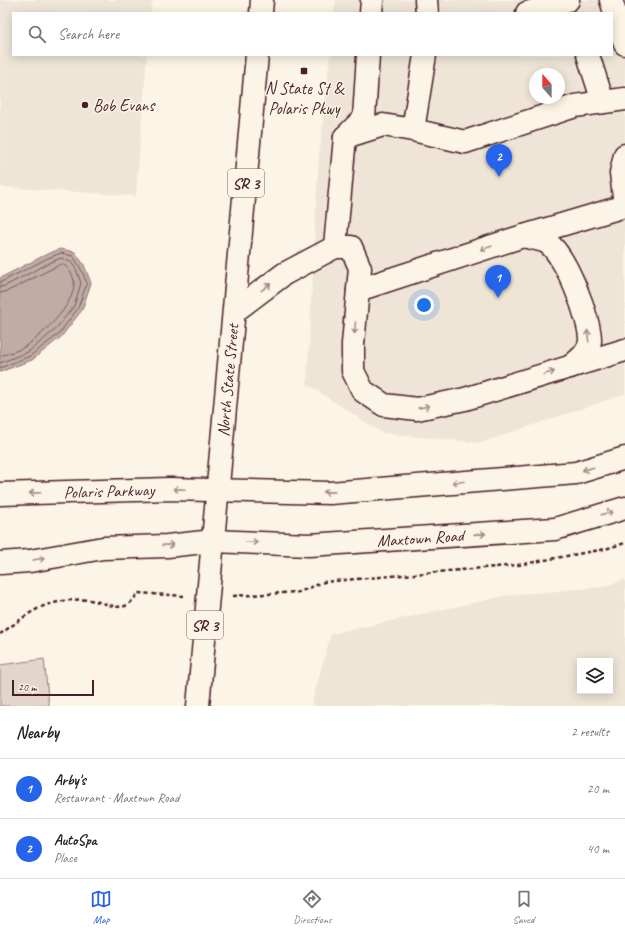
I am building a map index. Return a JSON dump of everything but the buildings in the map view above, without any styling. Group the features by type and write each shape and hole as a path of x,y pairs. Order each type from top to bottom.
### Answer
{"main road":[{"path":"261,12 262,0"},
{"path":"371,12 372,0"},
{"path":"426,0 426,12"},
{"path":"530,12 568,0"},
{"path":"571,0 575,12"},
{"path":"611,0 625,44"},
{"name":"North State Street","path":"198,706 257,56"},
{"path":"335,247 345,137 364,118 368,56"},
{"path":"413,130 426,56"},
{"path":"588,56 603,102"},
{"path":"345,137 383,125 465,142 575,106 625,100"},
{"path":"358,290 523,236 625,205 621,173 625,155"},
{"path":"523,236 547,242 563,260 583,309 590,342 585,354 570,367"},
{"path":"235,311 284,274 335,247 351,246 360,268 353,344 353,371 364,391 384,405 417,409 458,400 625,350"},
{"path":"218,490 338,492 576,472 625,458"},
{"name":"Polaris Parkway","path":"0,494 161,489 218,490"},
{"name":"Maxtown Road","path":"213,541 310,545 555,529 625,508"},
{"path":"0,563 30,561 103,548 167,546 213,541"}],"path":[{"path":"0,634 37,610 48,604 57,602 85,600 96,601 117,607 128,605 138,593 208,597 299,592 324,582 518,565 605,549 625,543"}],"shaded area":[{"path":"0,0 152,0 151,12 12,12 12,56 147,56 136,196 0,187"},
{"path":"336,0 625,0 625,394 480,443 382,433 307,384 318,167 330,56 613,56 613,12 334,12"},
{"path":"625,579 625,706 311,706 331,634 509,595 603,587"},
{"path":"44,659 49,706 0,706 0,665"}],"water":[{"path":"60,249 75,252 84,265 91,283 82,310 61,337 32,360 0,372 0,278"}],"place":[{"name":"N State St & Polaris Pkwy","path":"304,71"},
{"name":"Bob Evans","path":"85,105"},
{"name":"AutoSpa","path":"499,177"},
{"name":"Arby's","path":"498,298"}]}
